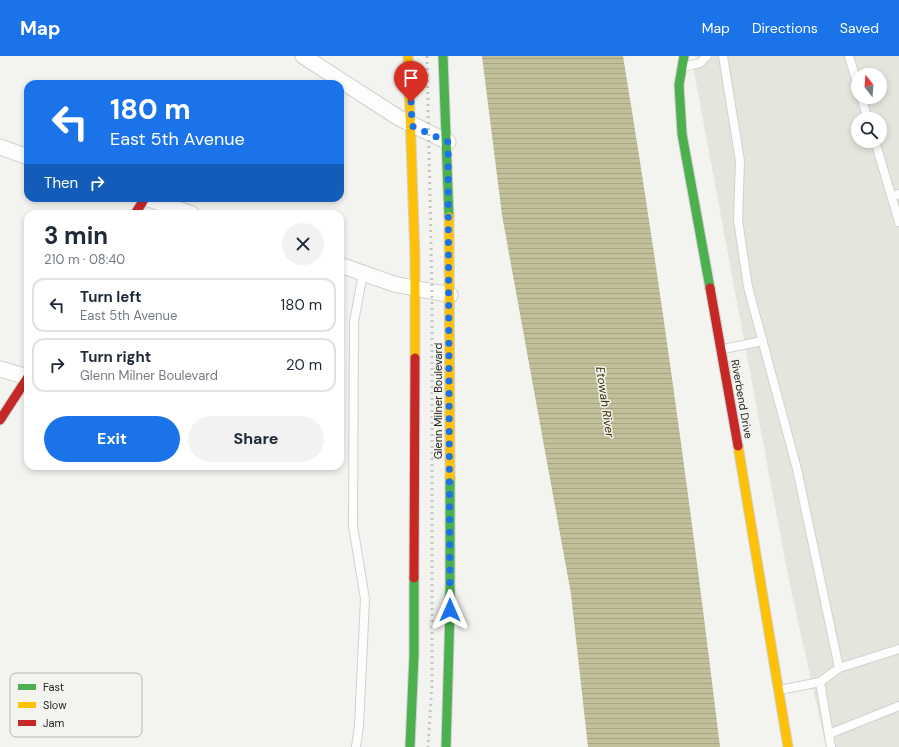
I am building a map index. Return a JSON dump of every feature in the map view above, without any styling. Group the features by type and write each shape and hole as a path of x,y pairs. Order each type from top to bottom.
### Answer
{"street":[{"path":"303,56 340,80"},
{"path":"408,56 412,126 414,288 414,655 410,747"},
{"name":"Glenn Milner Boulevard","path":"443,56 448,142 450,295 450,610 446,747"},
{"name":"Riverbend Drive","path":"684,56 679,85 682,134 721,349 788,747"},
{"path":"344,82 412,126 448,142"},
{"path":"0,147 24,156"},
{"path":"158,202 180,210"},
{"path":"344,266 394,284 450,295"},
{"path":"0,369 24,376"},
{"path":"0,420 24,383"}],"lane":[{"path":"682,68 700,63 707,56"},
{"path":"723,56 740,161 738,220 748,287 797,468 839,668"},
{"path":"849,56 853,68"},
{"path":"878,148 895,195 899,222"},
{"path":"356,747 359,726 365,599 353,526 354,322 363,273"},
{"path":"721,349 763,341"},
{"path":"779,690 820,682 839,668 899,649"},
{"path":"820,682 831,747"},
{"path":"829,734 899,706"}],"shaded area":[{"path":"697,56 899,56 899,747 826,747 788,576 693,66"}],"water":[{"name":"Etowah River","path":"482,56 623,56 675,401 720,747 588,747 571,594 502,215"}],"railway":[{"path":"427,56 432,292 432,683 428,747"}],"traffic: fast":[{"path":"443,56 449,217"},
{"path":"684,56 679,85 682,134 710,288"},
{"path":"446,747 450,610 450,478"},
{"path":"410,747 414,655 414,578"}],"traffic: slow":[{"path":"408,56 415,257 415,358"},
{"path":"449,217 450,478"},
{"path":"738,446 788,747"}],"traffic: jam":[{"path":"138,210 142,202"},
{"path":"710,288 738,446"},
{"path":"414,578 415,358"},
{"path":"0,420 24,383"}],"route":[{"path":"411,102 412,126 448,142 450,295 450,610"}]}
